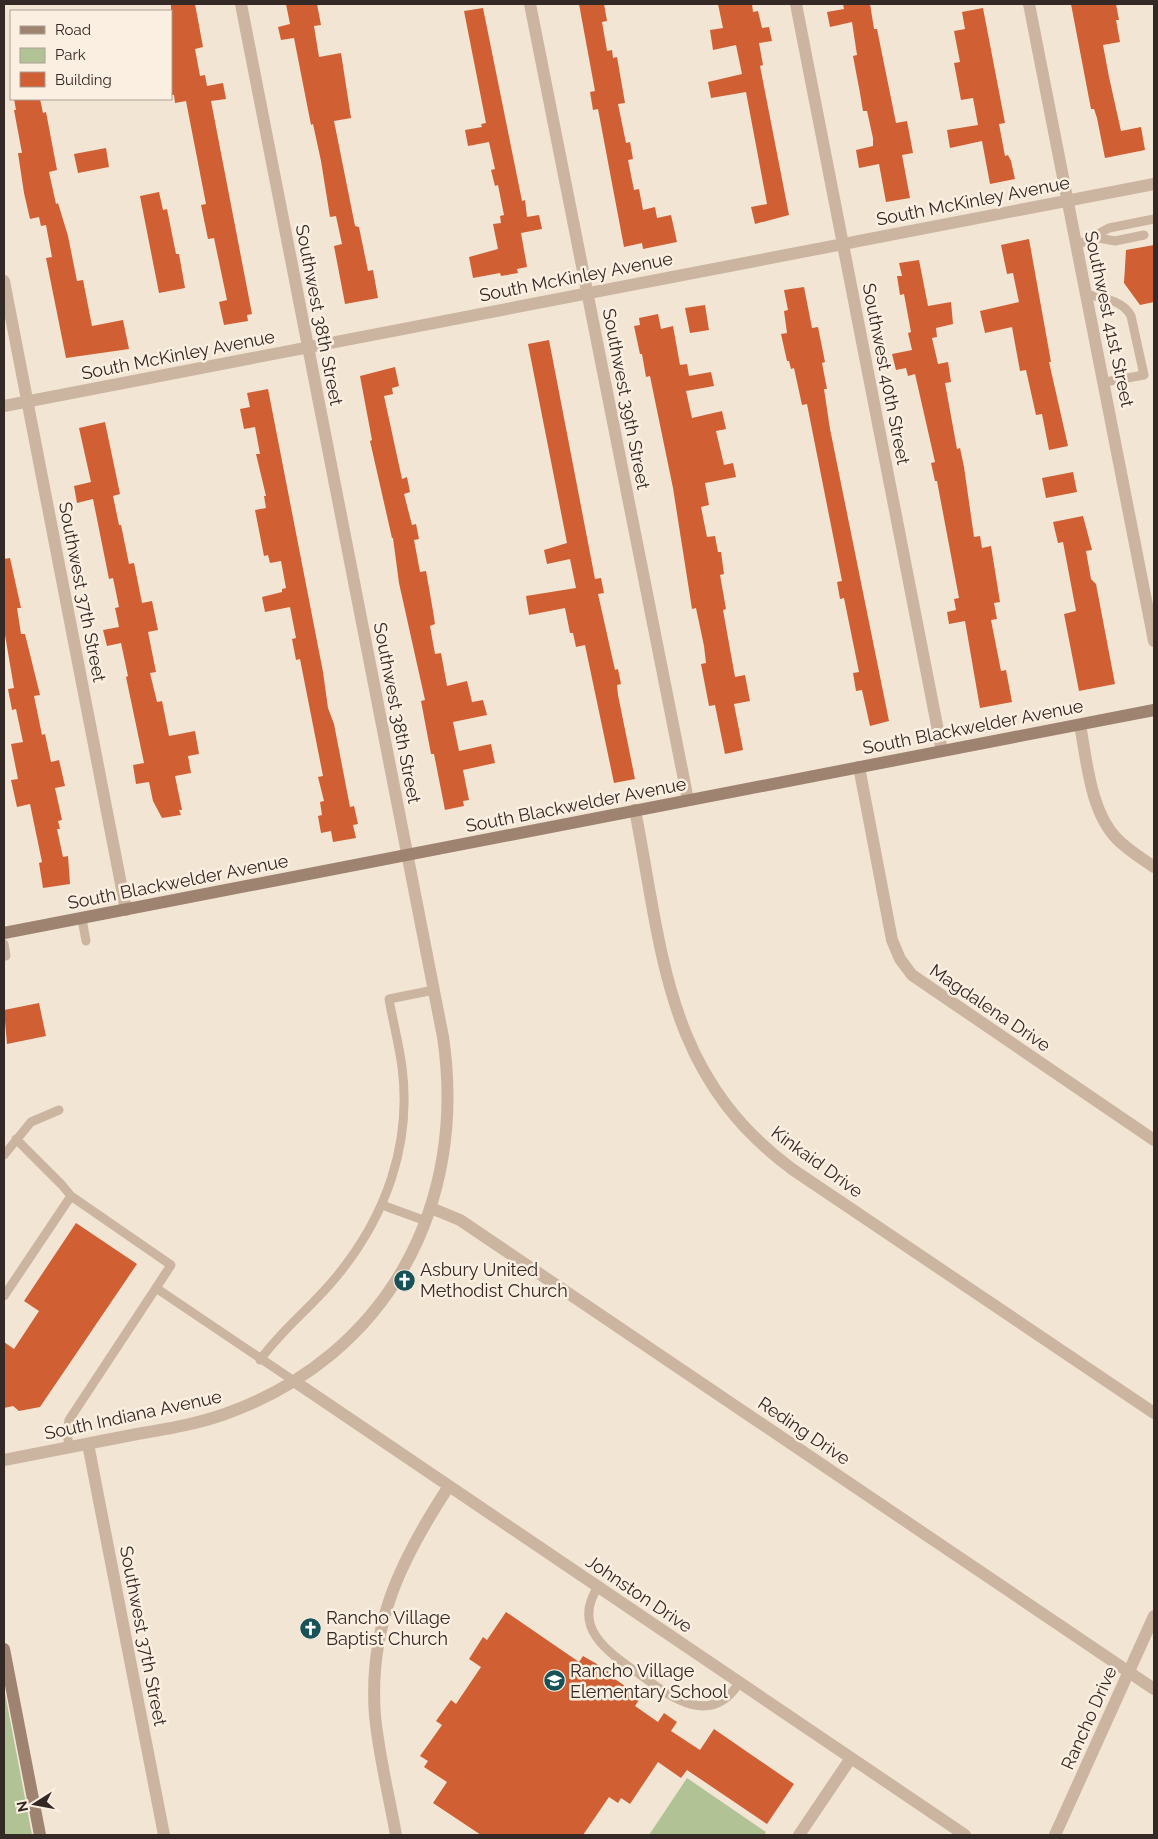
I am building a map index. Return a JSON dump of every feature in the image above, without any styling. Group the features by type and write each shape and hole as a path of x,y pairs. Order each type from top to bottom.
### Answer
{"street":[{"name":"Southwest 38th Street","path":"241,4 434,990 447,1062 449,1103 446,1145 431,1208 409,1259 383,1300 368,1318 321,1363 294,1381"},
{"name":"Southwest 39th Street","path":"530,4 688,800"},
{"name":"Southwest 40th Street","path":"796,4 942,751"},
{"name":"Southwest 41st Street","path":"1029,4 1076,246 1105,382 1154,641"},
{"name":"South McKinley Avenue","path":"4,406 1154,184"},
{"name":"Southwest 37th Street","path":"4,281 126,910"},
{"name":"South Blackwelder Avenue","path":"4,933 1154,710"},
{"path":"1080,725 1095,795 1108,829 1127,848 1154,867"},
{"name":"Magdalena Drive","path":"859,767 892,940 900,960 912,975 1154,1140"},
{"name":"Kinkaid Drive","path":"635,810 667,976 681,1026 690,1047 714,1090 744,1128 792,1169 1154,1413"},
{"name":"Reding Drive","path":"431,1208 460,1220 1154,1689"},
{"name":"South Indiana Avenue","path":"4,1460 207,1420 264,1398 294,1381"},
{"name":"Johnston Drive","path":"294,1381 964,1835"},
{"name":"Southwest 37th Street","path":"88,1444 164,1835"},
{"path":"396,1835 375,1715 374,1694 378,1647 387,1607 398,1574 412,1545 449,1486"},
{"name":"Rancho Drive","path":"1055,1835 1154,1616"},
{"path":"4,1649 40,1835"},
{"path":"799,1835 851,1758"}],"lane":[{"path":"1076,246 1109,228 1154,219"},
{"path":"1093,237 1115,241 1144,236"},
{"path":"1086,294 1117,302 1128,310 1144,375 1105,382"},
{"path":"82,918 86,941"},
{"path":"4,944 6,956"},
{"path":"260,1360 276,1338 337,1276 353,1256 382,1204 398,1156 404,1101 402,1067 389,999 434,990"},
{"path":"4,1156 31,1122 59,1110"},
{"path":"16,1139 71,1196 171,1265 69,1420 67,1432 69,1447"},
{"path":"4,1296 71,1196"},
{"path":"382,1204 426,1220"},
{"path":"156,1288 260,1360 294,1381"},
{"path":"598,1586 592,1595 588,1611 596,1638 610,1653 672,1697 693,1706 710,1704 728,1697 739,1683"}],"green space":[{"path":"4,1688 32,1835 4,1835"},
{"path":"687,1778 766,1832 764,1835 649,1835"}],"building":[{"path":"171,4 195,4 203,47 195,49 200,76 205,75 207,86 223,83 226,99 211,101 252,314 247,315 248,321 224,325 219,302 227,300 214,238 208,239 201,205 206,204 186,101 175,103 174,95 172,95"},
{"path":"286,4 317,4 321,25 314,26 319,57 341,53 351,118 334,121 355,226 359,227 368,271 373,270 378,298 345,304 334,246 342,244 336,216 330,217 321,161 313,124 311,125 294,38 281,40 278,27 290,24"},
{"path":"579,4 604,4 607,21 602,22 607,51 612,50 613,58 617,57 625,103 618,104 626,143 630,142 633,159 628,160 634,190 639,189 643,210 655,207 657,218 671,215 677,242 643,249 642,243 624,247 598,109 593,110 590,92 595,91"},
{"path":"718,4 752,4 753,12 758,11 762,28 769,27 772,41 759,43 763,65 760,66 789,215 755,224 751,207 767,204 746,92 711,98 708,82 742,74 736,45 713,50 710,30 723,28"},
{"path":"843,4 870,4 874,29 877,29 896,123 907,121 913,153 902,155 910,198 886,202 879,164 859,168 856,150 873,146 873,138 867,111 863,111 853,56 857,55 852,22 830,27 827,12 844,9"},
{"path":"1071,4 1116,4 1119,20 1116,20 1120,42 1103,45 1109,77 1121,131 1141,127 1145,150 1105,158 1097,118 1094,109 1091,109"},
{"path":"483,8 522,201 525,200 527,217 539,215 542,229 521,233 527,267 517,269 518,273 501,276 500,273 473,278 469,257 498,249 493,224 501,223 500,216 504,215 498,185 495,186 491,170 495,169 489,142 468,146 465,130 482,127 481,124 486,123 464,11"},
{"path":"983,8 1005,123 999,124 1005,156 1008,155 1011,161 1015,179 990,184 982,141 950,148 947,130 978,125 973,98 961,100 954,63 960,62 954,31 965,29 962,12"},
{"path":"14,100 40,100 43,113 46,112 57,170 49,172 56,204 58,203 68,236 77,281 83,280 92,326 123,320 129,349 66,358 46,258 52,257 46,225 41,226 39,217 30,219 24,193 18,153 22,153 14,110 16,110"},
{"path":"106,148 109,167 78,173 74,154"},
{"path":"159,192 163,210 167,209 176,254 179,254 185,288 159,293 140,196"},
{"path":"1029,239 1051,362 1049,362 1068,446 1049,450 1042,414 1036,415 1026,370 1020,371 1012,327 985,333 980,311 1019,302 1013,273 1007,274 1001,245"},
{"path":"1154,245 1154,302 1140,305 1124,283 1126,250"},
{"path":"919,260 928,306 951,302 953,324 936,328 937,337 932,338 938,364 948,362 951,382 945,383 957,449 960,448 964,467 974,537 980,536 982,548 991,546 1000,602 994,603 997,619 991,620 1001,671 1006,670 1012,702 980,708 965,621 949,624 947,612 956,610 954,599 959,598 937,481 935,481 931,463 935,462 915,374 908,376 906,368 896,370 892,354 912,350 908,333 911,332 904,294 900,295 897,276 902,276 899,263"},
{"path":"804,287 812,328 818,327 825,362 822,363 827,389 824,389 830,429 889,721 870,726 862,690 856,691 853,673 859,672 844,598 840,599 837,582 842,581 807,404 802,405 794,368 791,369 789,361 787,361 781,334 787,333 784,311 788,310 784,290"},
{"path":"705,305 709,330 690,333 685,308"},
{"path":"658,314 661,329 673,326 680,365 687,364 689,376 711,372 714,386 686,391 692,418 722,411 726,429 716,431 724,465 733,463 736,477 705,483 709,505 701,507 707,537 715,536 718,552 721,552 724,574 720,575 726,609 723,610 735,677 745,675 750,701 734,704 743,750 725,754 715,705 709,706 701,664 706,663 704,646 696,608 692,609 673,488 650,376 646,377 634,326 640,325 639,318"},
{"path":"549,340 595,579 601,578 604,593 598,594 615,670 618,669 621,684 617,685 618,695 635,779 614,783 585,645 576,647 573,633 570,633 565,608 529,615 526,596 576,588 570,559 547,564 544,550 567,543 528,344"},
{"path":"395,367 399,386 392,388 393,394 384,396 402,479 407,477 410,492 404,494 412,525 416,524 419,539 414,540 420,572 426,571 435,624 430,626 435,654 441,653 447,686 467,681 472,702 483,700 487,715 453,722 459,751 491,744 495,763 463,770 469,800 463,801 464,806 445,810 434,754 431,754 421,701 425,700 399,583 393,538 370,441 372,440 360,376"},
{"path":"268,389 323,672 328,708 334,724 350,807 354,806 358,824 353,825 356,838 333,842 331,831 321,833 318,816 322,815 320,802 324,801 318,777 323,776 300,659 296,660 292,639 296,638 290,607 265,612 262,597 282,592 282,589 286,588 281,561 270,563 268,555 264,556 255,510 266,508 264,496 266,496 256,454 260,454 255,427 244,429 240,409 250,407 247,393"},
{"path":"105,422 120,494 113,496 119,525 121,525 129,564 134,563 142,603 152,601 158,630 148,632 156,672 150,673 157,702 162,701 169,736 195,731 199,754 188,756 191,773 175,776 182,810 179,810 181,815 162,818 153,801 149,782 136,784 133,765 144,763 121,643 107,646 103,630 119,627 115,608 119,607 113,578 109,579 93,499 77,503 74,486 91,482 79,428"},
{"path":"1073,472 1077,492 1046,498 1042,478"},
{"path":"1083,516 1092,550 1086,551 1091,579 1096,584 1115,684 1079,691 1064,614 1076,611 1063,542 1058,543 1053,522"},
{"path":"10,558 21,608 17,608 21,634 25,634 40,695 34,696 42,735 45,734 51,762 59,760 65,786 55,788 62,820 58,821 60,829 57,829 63,857 68,856 70,884 43,888 39,863 42,862 30,804 17,807 11,780 18,779 11,744 23,742 16,709 12,710 8,689 14,688 4,629 4,559"},
{"path":"39,1003 46,1036 7,1044 4,1010"},
{"path":"76,1223 137,1264 40,1407 19,1411 13,1406 4,1408 4,1342 14,1349 39,1311 24,1301"},
{"path":"506,1612 579,1662 583,1656 611,1672 609,1675 641,1697 635,1706 658,1722 664,1713 677,1722 671,1731 700,1750 714,1729 794,1784 767,1824 687,1770 681,1778 658,1762 630,1804 621,1798 618,1803 609,1797 583,1835 481,1835 433,1803 447,1782 424,1767 428,1761 420,1756 442,1725 436,1721 451,1700 456,1704 481,1667 469,1659 483,1637 487,1640"}],"place":[{"name":"Asbury United Methodist Church","path":"404,1280"},
{"name":"Rancho Village Baptist Church","path":"310,1628"},
{"name":"Rancho Village Elementary School","path":"554,1681"}]}
